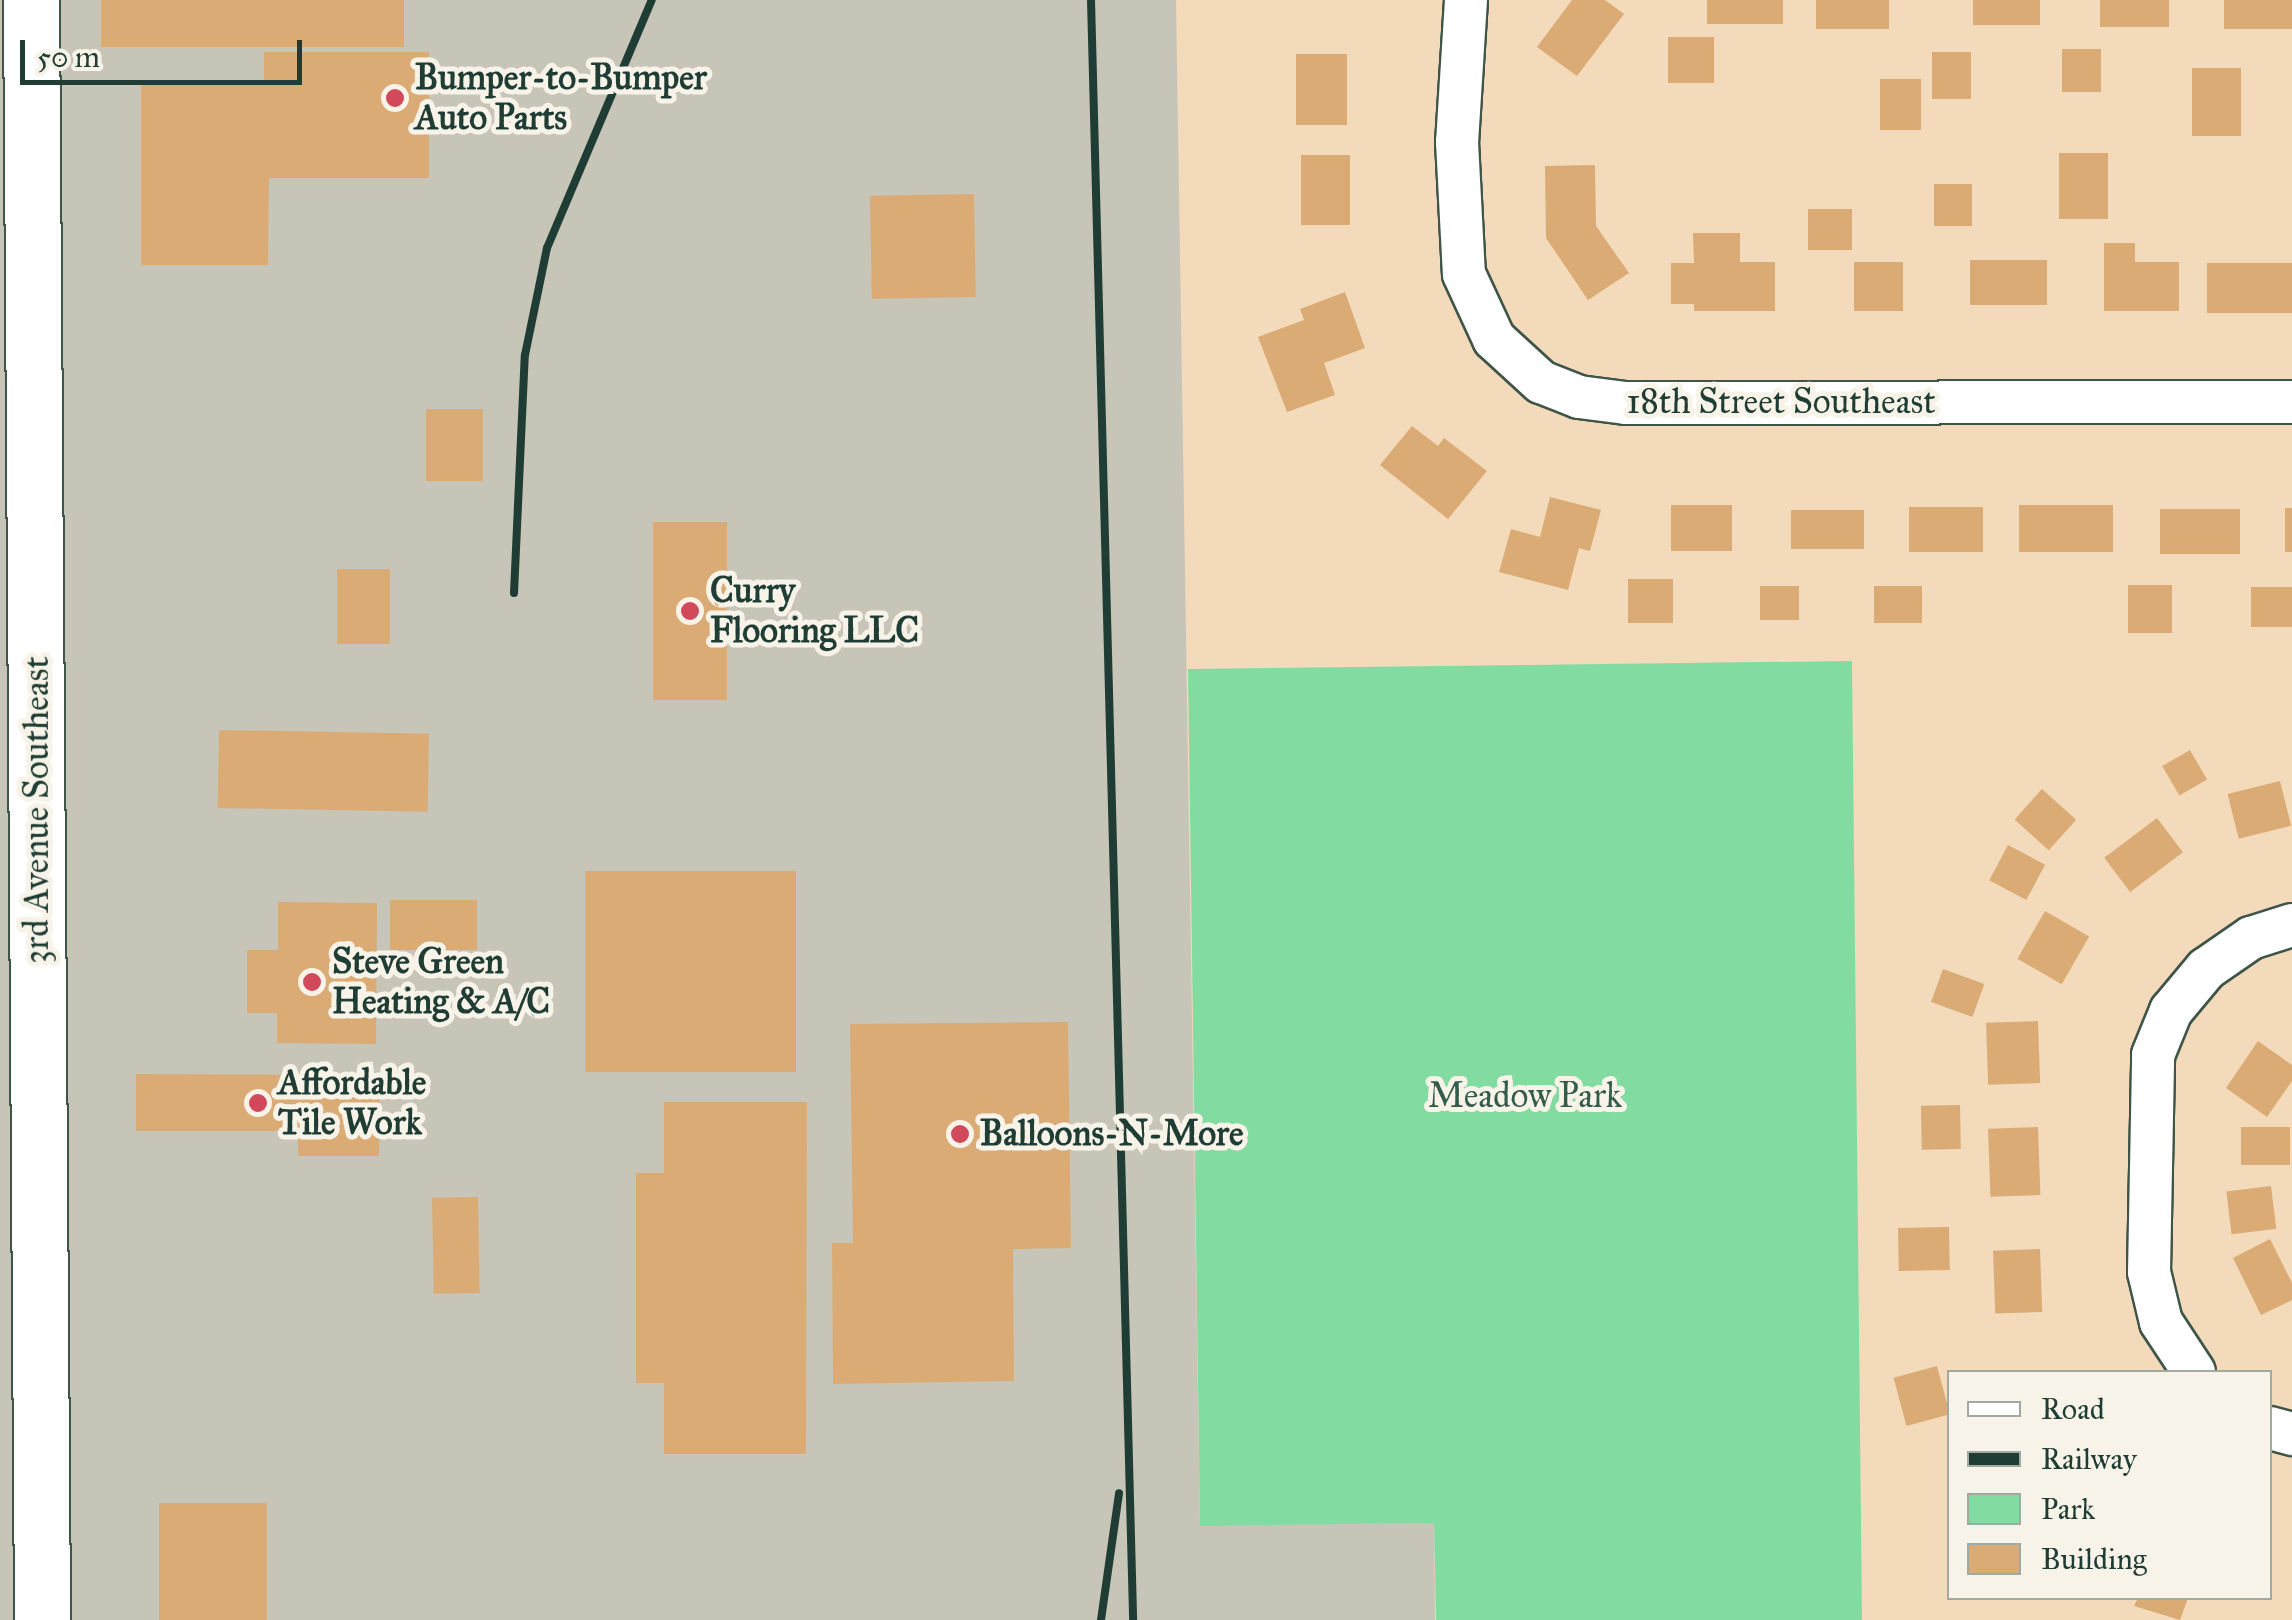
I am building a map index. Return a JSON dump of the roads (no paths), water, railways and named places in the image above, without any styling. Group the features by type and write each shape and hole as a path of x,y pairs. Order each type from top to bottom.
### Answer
{"main road":[{"name":"3rd Avenue Southeast","path":"31,0 18,782 42,1620"}],"street":[{"name":"18th Street Southeast","path":"1466,0 1457,142 1461,242 1474,307 1509,358 1540,382 1578,397 1626,403 2292,402"},
{"path":"2193,1370 2155,1304 2147,1176 2148,1091 2171,1011 2227,953 2292,925"}],"railway":[{"path":"514,593 525,355 547,248 652,0"},
{"path":"1091,0 1133,1620"},
{"path":"1101,1620 1119,1493"}],"place":[{"name":"Bumper-to-Bumper Auto Parts","path":"395,98"},
{"name":"Curry Flooring LLC","path":"690,611"},
{"name":"Steve Green Heating & A/C","path":"312,982"},
{"name":"Affordable Tile Work","path":"258,1103"},
{"name":"Balloons-N-More","path":"960,1134"}],"park label":[{"name":"Meadow Park","path":"1525,1096"}]}
